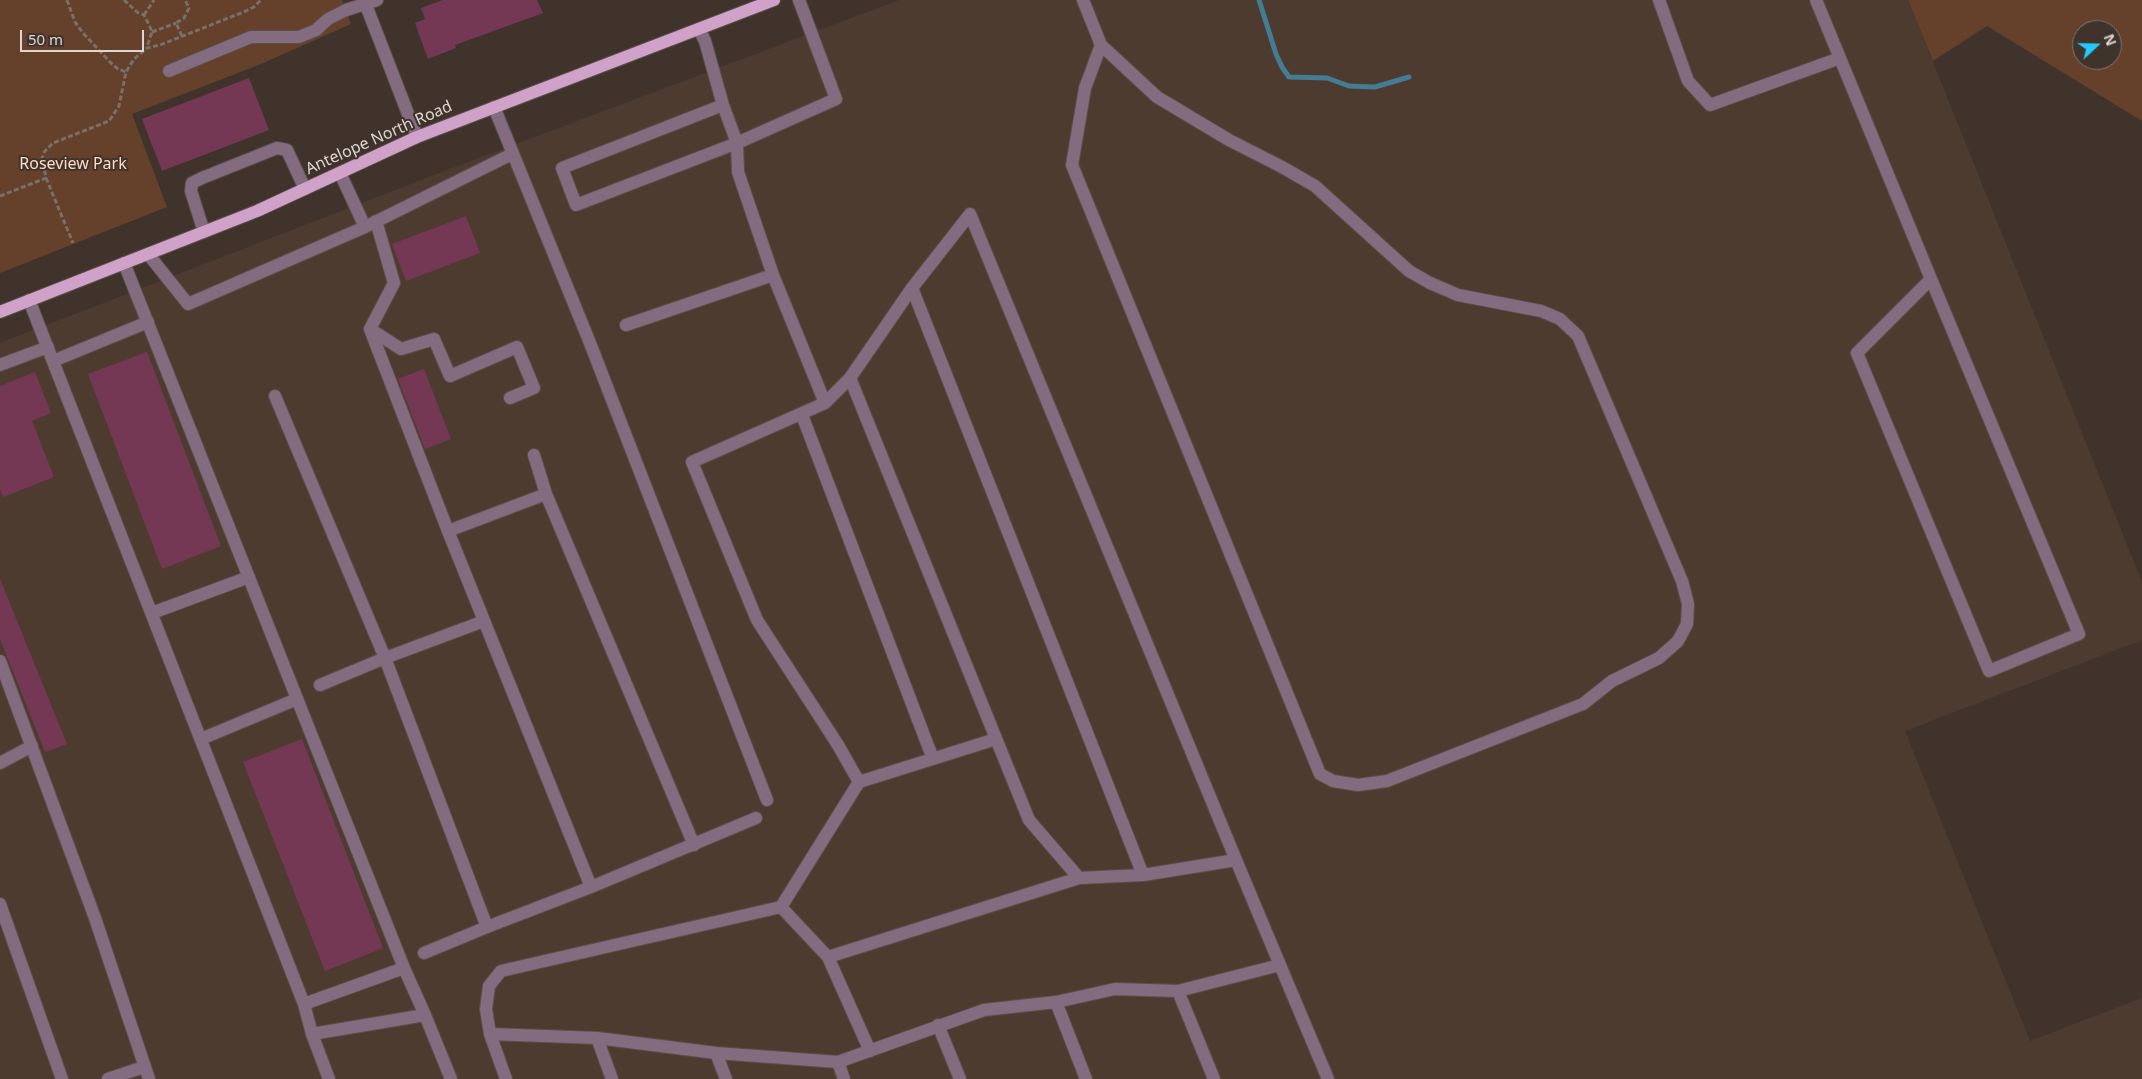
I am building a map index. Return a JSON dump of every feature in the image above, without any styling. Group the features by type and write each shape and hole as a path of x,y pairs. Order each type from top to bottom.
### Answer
{"main road":[{"name":"Antelope North Road","path":"0,312 204,232 305,189 417,137 774,0"}],"street":[{"path":"723,105 562,168 576,205 738,143 836,99 799,0"},
{"path":"1083,0 1100,45 1157,97 1229,140 1315,186 1409,271 1430,283 1458,295 1541,311 1560,319 1578,336 1682,581 1688,604 1687,624 1678,641 1659,658 1612,681 1583,704 1388,781 1358,784 1333,781 1320,774 1072,165 1085,88 1100,45"},
{"path":"1659,0 1688,81 1710,105 1840,58"},
{"path":"1816,0 1932,279 2078,634 1989,671 1857,352 1932,279"},
{"path":"169,71 251,37 300,37 316,30 328,19 369,2 417,137"},
{"path":"699,29 705,41 723,105 738,143 738,172 773,275 825,403"},
{"path":"494,107 590,343 767,800"},
{"path":"204,232 191,191 192,183 202,178 278,148 287,150 305,189"},
{"path":"148,254 188,304 364,227 512,154"},
{"path":"340,172 364,227"},
{"path":"860,782 757,620 692,462 802,415 825,403 850,378 912,288 970,214 1328,1079"},
{"path":"376,221 394,283 370,329 448,531 591,887"},
{"path":"124,263 404,968 451,1079"},
{"path":"626,325 773,275"},
{"path":"912,288 1143,875"},
{"path":"28,300 304,1004 312,1034 329,1079"},
{"path":"53,361 148,322"},
{"path":"370,329 401,349 434,339 450,376 517,347 534,388 510,398"},
{"path":"0,365 48,347"},
{"path":"850,378 1029,820 1079,878"},
{"path":"275,396 385,658 487,927"},
{"path":"802,415 933,759"},
{"path":"534,455 546,494 694,845"},
{"path":"448,531 546,494"},
{"path":"152,613 249,576"},
{"path":"320,685 385,658 484,621"},
{"path":"0,661 95,918 147,1073 108,1079"},
{"path":"201,739 297,699"},
{"path":"506,1079 490,1034 486,1009 488,986 501,971 781,907 860,782 996,739"},
{"path":"0,763 32,746"},
{"path":"424,953 591,887 756,818"},
{"path":"828,957 1079,878 1143,875 1236,860"},
{"path":"0,904 62,1079"},
{"path":"781,907 828,957 870,1051"},
{"path":"490,1034 597,1038 716,1053 838,1062 938,1024 984,1010 1056,1002 1115,989 1178,991 1280,965"},
{"path":"304,1004 404,968"},
{"path":"1178,991 1214,1079"},
{"path":"1056,1002 1086,1079"},
{"path":"312,1034 425,1015"},
{"path":"938,1024 960,1079"},
{"path":"597,1038 612,1079"},
{"path":"716,1053 726,1079"},
{"path":"838,1062 844,1079"}],"path":[{"path":"67,0 74,22 83,33 111,63 118,69 126,72"},
{"path":"124,0 137,12 144,15 152,32 147,48"},
{"path":"144,15 154,0"},
{"path":"152,32 184,18 188,8 185,0"},
{"path":"73,243 46,178 42,158 45,151 53,143 110,121 119,106 126,72 134,59 147,48 246,12 261,0"},
{"path":"176,23 182,36"},
{"path":"0,196 46,178"}],"shaded area":[{"path":"899,0 1908,0 2142,582 2142,640 1905,731 2030,1041 2142,998 2142,1079 0,1079 0,343 447,170"}],"green space":[{"name":"Roseview Park","path":"0,0 342,0 351,24 261,64 132,114 167,207 0,273"},
{"path":"1908,0 2142,0 2142,121 1987,26 1933,61"}],"building":[{"path":"443,0 537,0 543,13 455,45 456,48 428,59 415,23 425,19 421,8"},
{"path":"249,78 269,130 162,171 142,119"},
{"path":"466,216 480,253 406,281 392,244"},
{"path":"147,352 221,546 162,569 88,374"},
{"path":"424,369 451,439 425,449 398,379"},
{"path":"35,372 51,413 32,421 54,477 3,497 0,489 0,386"},
{"path":"0,579 67,744 45,752 0,639"},
{"path":"302,739 383,948 325,971 243,762"}],"waterway":[{"path":"1259,0 1276,54 1289,77 1327,78 1349,86 1375,87 1409,77"}]}
